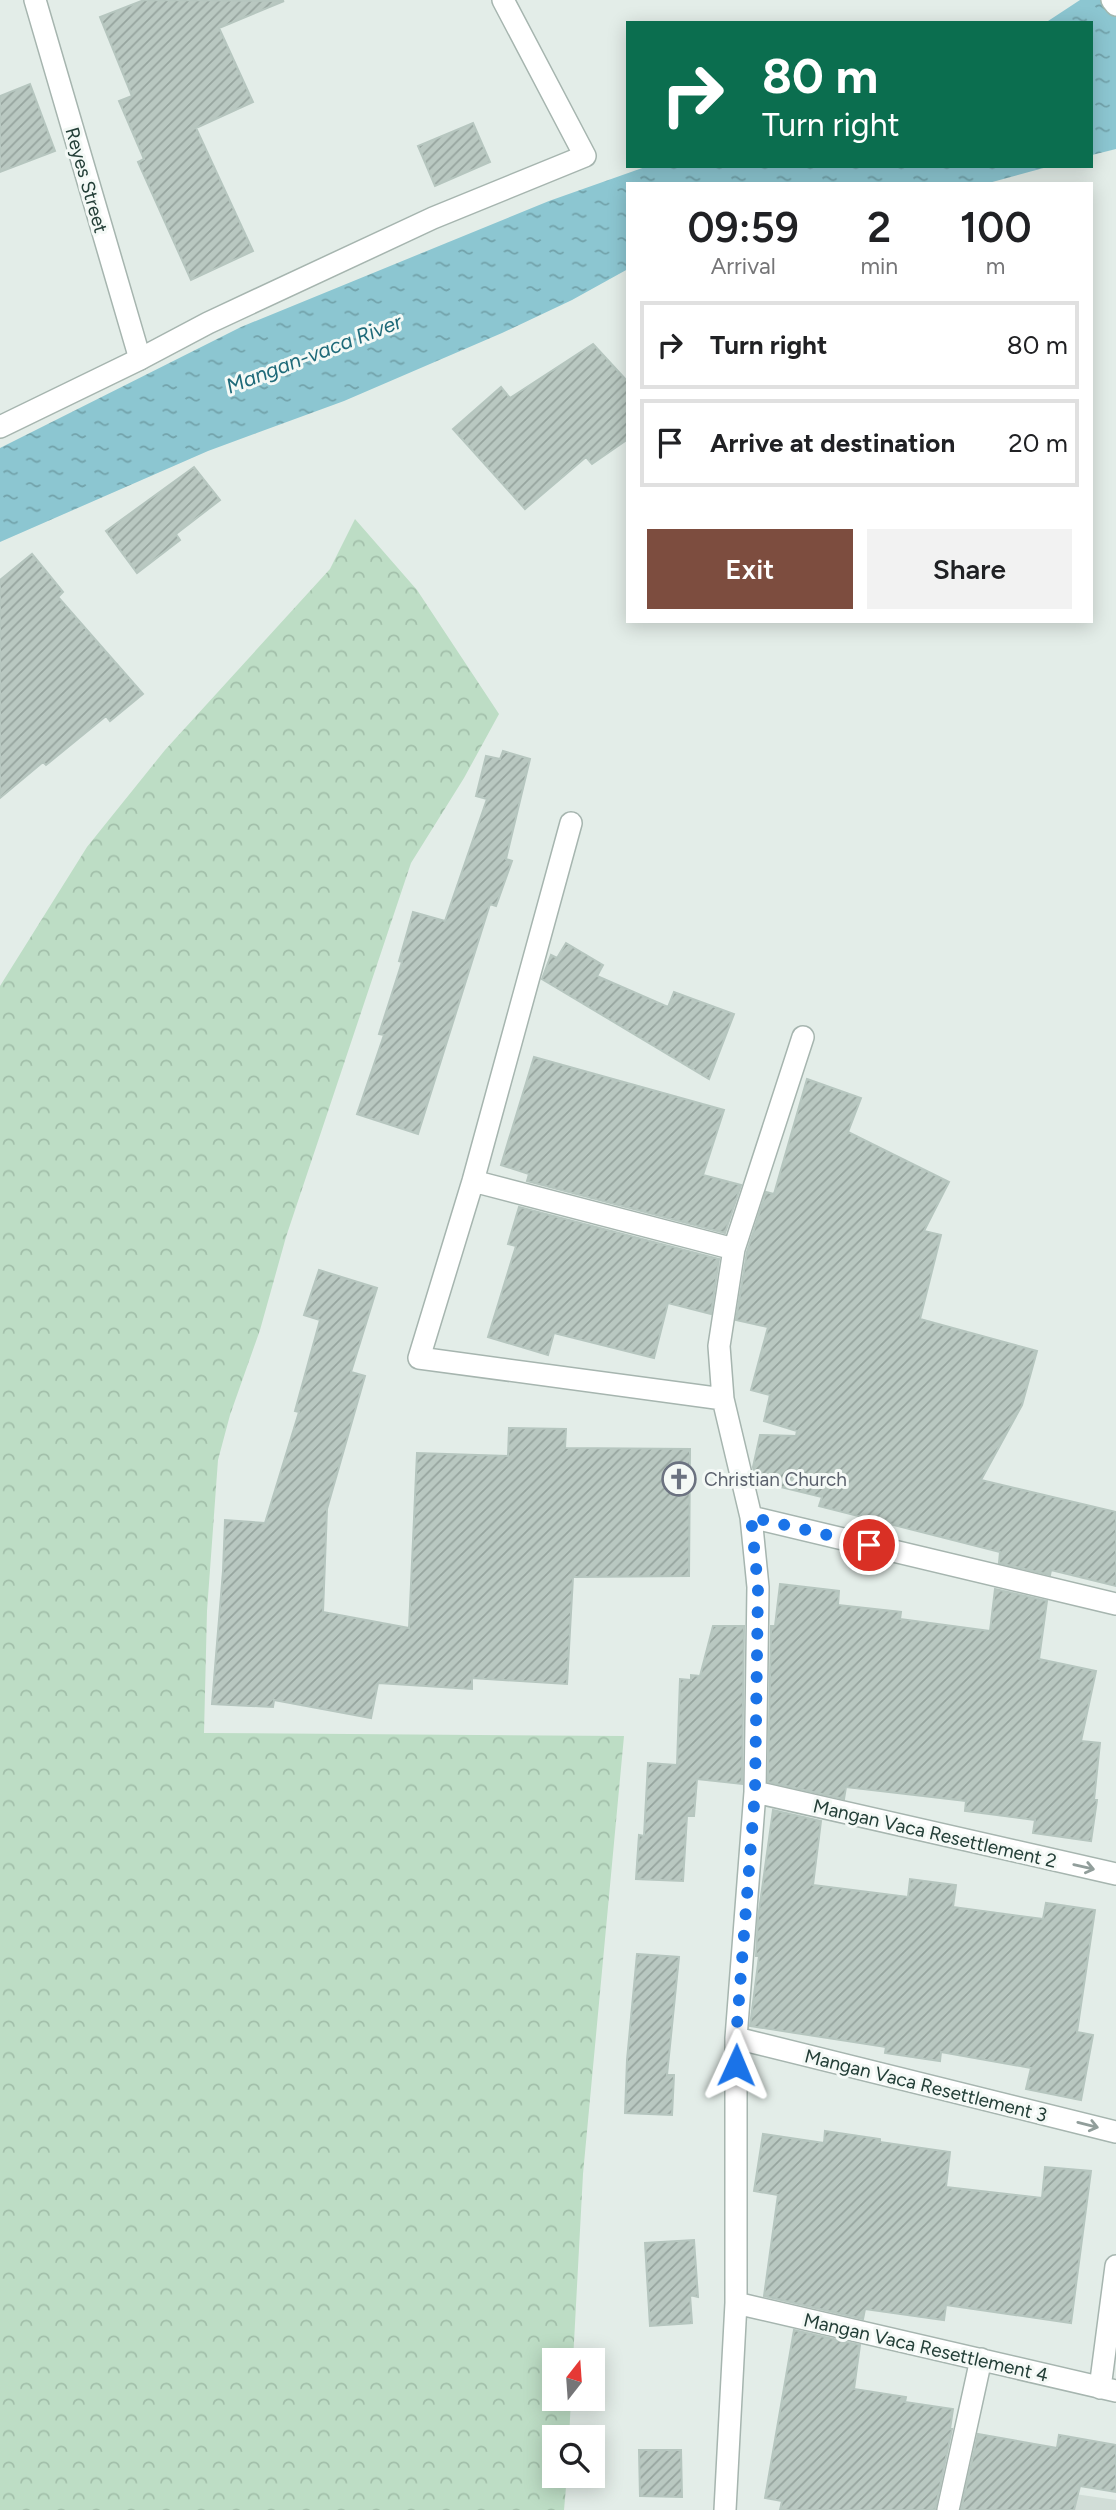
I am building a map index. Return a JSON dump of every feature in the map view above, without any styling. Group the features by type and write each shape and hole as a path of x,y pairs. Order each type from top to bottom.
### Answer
{"street":[{"name":"Reyes Street","path":"35,0 140,359"},
{"path":"0,427 208,323 433,218 584,156 503,0"},
{"path":"1112,0 1116,5"},
{"path":"571,823 473,1181 419,1358 723,1399"},
{"path":"725,2510 736,2303 736,2038 755,1792 758,1587 751,1517 723,1399 719,1346 734,1249 803,1037"},
{"path":"473,1181 734,1249"},
{"path":"751,1517 1116,1604"},
{"name":"Mangan Vaca Resettlement 2","path":"755,1792 1116,1874"},
{"name":"Mangan Vaca Resettlement 3","path":"736,2038 1116,2132"},
{"path":"1108,2390 1116,2266"},
{"name":"Mangan Vaca Resettlement 4","path":"736,2303 1108,2390"},
{"path":"948,2510 981,2359"}],"shaded area":[{"path":"1075,2494 1116,2500 1116,2510 1072,2510"}],"green space":[{"path":"355,519 417,590 499,714 464,778 411,863 286,1237 260,1330 230,1415 218,1460 207,1611 204,1733 624,1736 583,2174 574,2348 542,2348 542,2412 570,2412 570,2425 542,2425 542,2488 566,2488 564,2510 0,2510 0,986 87,847 165,750 330,569"}],"water":[{"path":"1080,0 1116,0 1116,149 1093,155 1093,21 1048,21"},
{"name":"Mangan-vaca River","path":"642,168 1044,168 992,182 626,182 626,270 572,300 502,333 344,401 208,451 0,542 0,448 241,327 549,201"}],"building":[{"path":"144,0 284,1 219,28 253,102 196,128 253,251 191,280 138,162 144,159 119,101 132,96 100,17"},
{"path":"30,84 55,151 0,172 0,96"},
{"path":"473,123 490,162 435,186 418,146"},
{"path":"593,344 626,380 626,440 592,464 586,457 525,509 453,429 501,387 510,398"},
{"path":"194,467 220,500 176,534 180,540 137,573 106,531"},
{"path":"32,554 63,592 58,597 143,694 110,721 106,716 46,765 43,762 0,798 0,580"},
{"path":"503,751 530,759 506,859 512,861 496,906 490,904 418,1134 357,1114 384,1035 379,1034 402,962 399,961 413,912 445,921 487,799 476,796 486,756 500,759"},
{"path":"566,943 603,965 597,976 668,1007 674,992 734,1014 709,1079 542,979 551,955 557,958"},
{"path":"534,1057 724,1110 703,1175 741,1185 725,1233 527,1181 529,1174 501,1165"},
{"path":"807,1079 861,1098 848,1132 949,1182 924,1231 941,1235 920,1319 1037,1351 1022,1405 981,1480 1116,1512 1116,1586 1051,1570 1050,1575 999,1563 1000,1552 819,1506 822,1497 756,1481 753,1467 760,1435 796,1436 797,1431 764,1421 770,1395 751,1390 768,1327 736,1320 747,1252 766,1192 774,1194"},
{"path":"519,1207 719,1259 711,1314 668,1303 654,1358 554,1333 548,1355 488,1337 516,1246 508,1244"},
{"path":"319,1270 377,1288 351,1372 365,1376 327,1509 323,1612 409,1628 417,1453 508,1456 509,1428 566,1429 565,1448 690,1449 689,1576 573,1577 567,1684 472,1678 472,1689 378,1683 371,1718 274,1700 273,1707 212,1704 225,1520 265,1523 299,1412 295,1411 320,1320 304,1315"},
{"path":"780,1584 839,1591 838,1605 901,1612 900,1619 990,1631 995,1589 1047,1601 1039,1659 1096,1671 1081,1741 1100,1743 1094,1800 1097,1800 1091,1841 1033,1833 1035,1820 965,1811 966,1801 846,1787 844,1799 768,1782 771,1626 775,1626"},
{"path":"713,1626 744,1626 742,1784 697,1779 694,1816 687,1816 683,1881 636,1879 639,1835 644,1836 648,1763 677,1765 680,1679 691,1680 691,1675 700,1676"},
{"path":"773,1810 821,1821 813,1885 908,1897 910,1879 956,1885 953,1907 1043,1919 1046,1903 1095,1910 1077,2032 1093,2035 1081,2100 1026,2089 1031,2068 941,2052 940,2061 885,2053 886,2047 750,2026 759,1956 756,1956 758,1918"},
{"path":"637,1954 679,1957 667,2075 674,2075 672,2115 625,2113"},
{"path":"825,2131 950,2152 946,2187 1042,2198 1045,2167 1091,2171 1071,2323 946,2305 944,2320 865,2309 863,2319 764,2296 778,2195 754,2191 763,2134 824,2143"},
{"path":"694,2240 698,2297 690,2295 692,2323 650,2326 645,2243"},
{"path":"794,2330 860,2345 854,2389 906,2397 905,2402 953,2409 952,2429 935,2510 780,2510 782,2501 765,2498"},
{"path":"978,2434 1057,2448 1059,2435 1116,2445 1116,2492 1080,2486 1074,2510 961,2510"},
{"path":"639,2450 681,2450 682,2497 640,2496"}],"place":[{"name":"Christian Church","path":"679,1479"}],"route":[{"path":"736,2065 755,1792 758,1587 751,1517 869,1545"}]}
